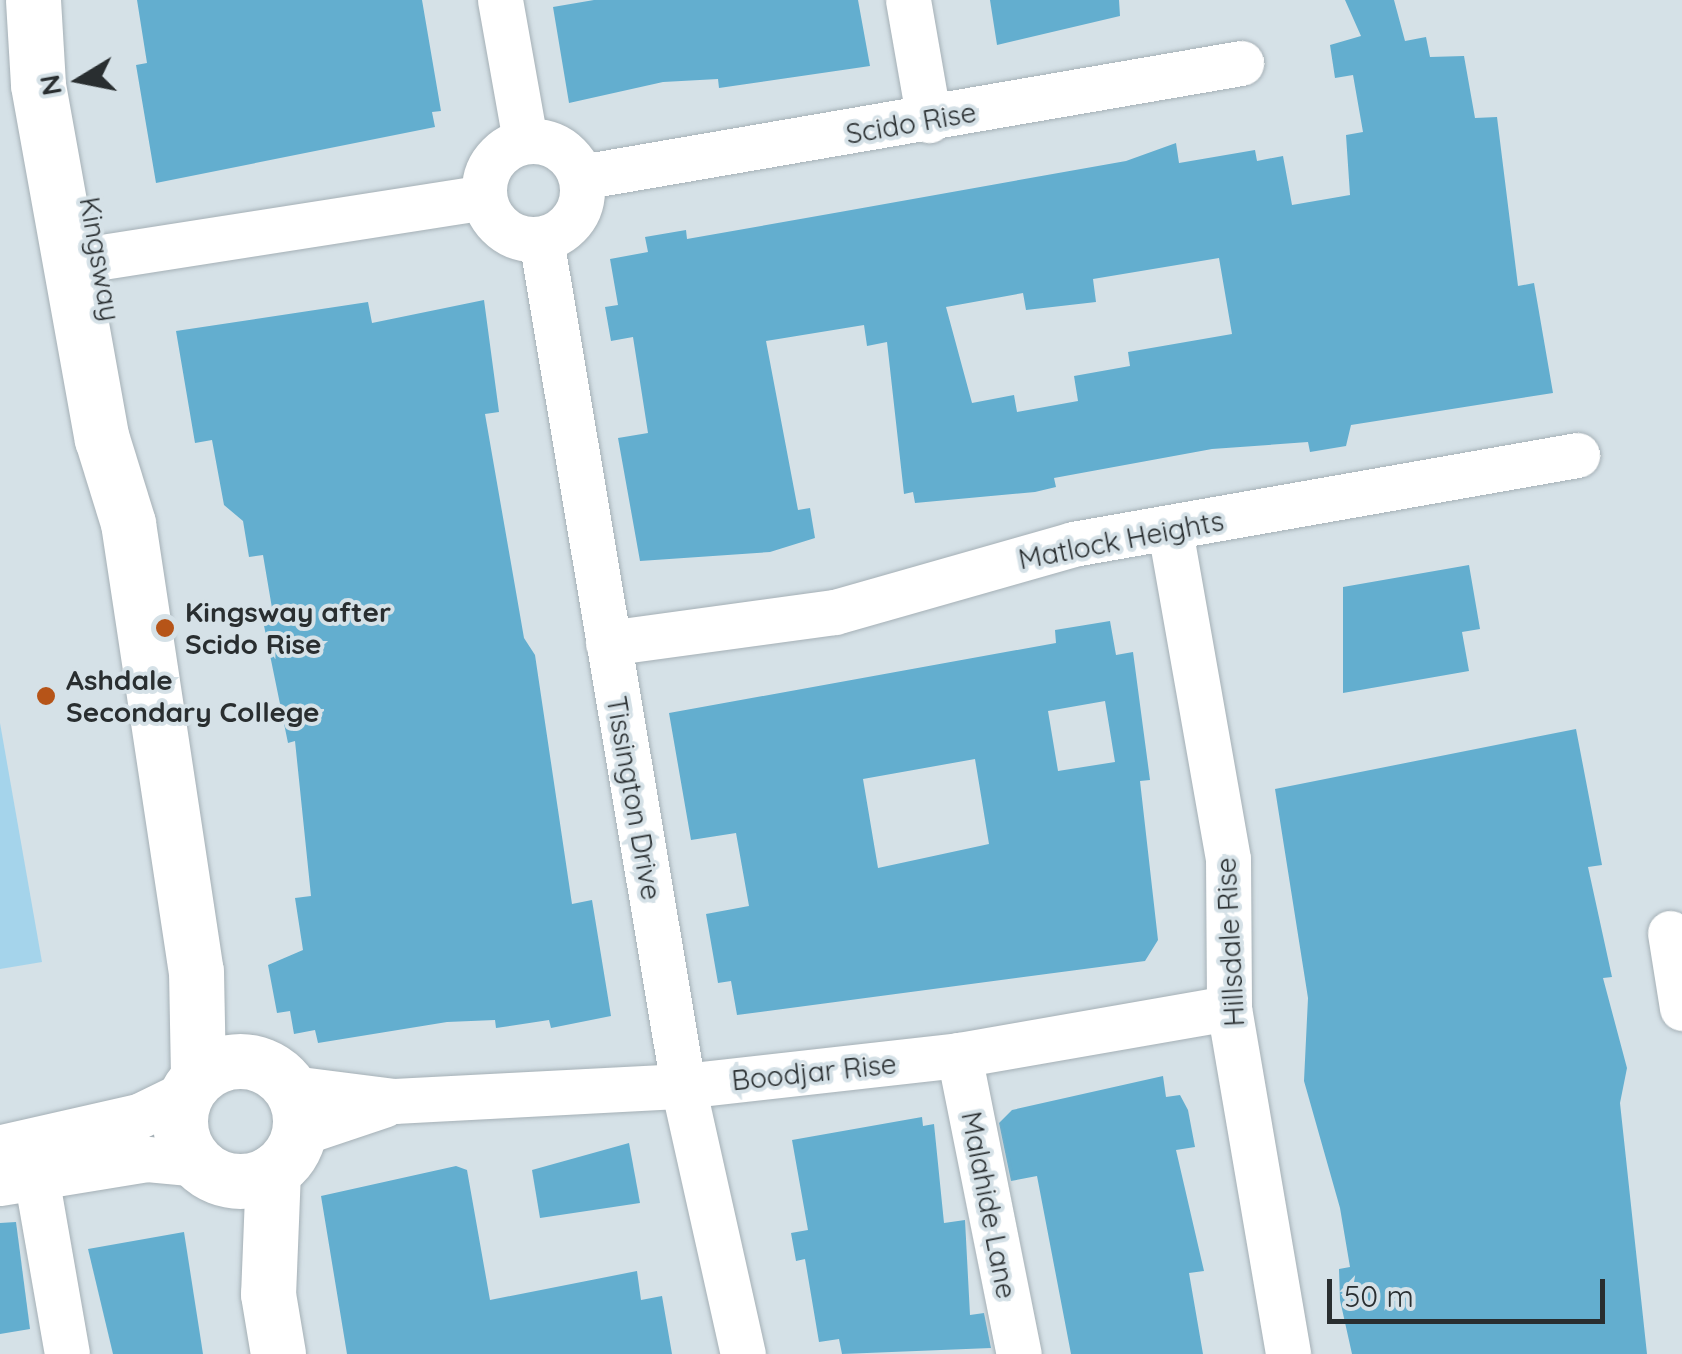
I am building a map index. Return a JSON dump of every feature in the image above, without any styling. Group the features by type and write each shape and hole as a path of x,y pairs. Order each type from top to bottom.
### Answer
{"main road":[{"name":"Kingsway","path":"36,0 38,84 85,260 196,971 192,1085 180,1131 206,1170 268,1294"},
{"name":"Kingsway","path":"196,971 280,1114 268,1294 278,1354"},
{"path":"192,1085 234,1060 280,1114 234,1182 206,1170"}],"street":[{"path":"500,0 525,140"},
{"path":"908,0 929,120"},
{"name":"Scido Rise","path":"581,176 929,120 1240,63"},
{"path":"525,140 560,148 581,176 578,210 541,239 511,234 484,197 492,160 525,140"},
{"path":"85,260 484,197"},
{"name":"Tissington Drive","path":"541,239 683,1086 743,1354"},
{"name":"Matlock Heights","path":"608,643 835,612 1073,544 1170,530 1577,455"},
{"name":"Hillsdale Rise","path":"1170,530 1228,859 1229,1008 1288,1354"},
{"path":"1670,932 1682,1008"},
{"name":"Boodjar Rise","path":"280,1114 394,1101 683,1086 959,1055 1229,1008"},
{"name":"Malahide Lane","path":"959,1055 1019,1354"},
{"path":"17,1162 139,1116 192,1085"},
{"path":"17,1162 147,1158 206,1170"},
{"path":"17,1162 67,1354"}],"shaded area":[{"path":"0,723 42,962 0,969"}],"building":[{"path":"137,0 422,0 441,111 432,112 435,127 156,183 136,65 147,63"},
{"path":"594,0 858,0 870,66 719,88 718,79 663,82 569,103 553,7"},
{"path":"990,0 1119,0 1120,16 997,45"},
{"path":"1345,0 1394,0 1405,41 1426,37 1430,57 1464,56 1475,118 1497,117 1518,286 1534,283 1553,393 1351,425 1346,446 1310,452 1308,442 1212,449 1054,478 1056,487 1035,492 915,503 913,492 904,494 887,342 867,346 864,325 766,341 798,510 810,508 815,538 770,552 640,561 618,438 648,433 633,337 611,341 605,307 618,305 610,259 648,252 645,237 686,230 687,239 840,212 1126,161 1176,143 1179,163 1255,150 1257,161 1283,156 1292,205 1350,195 1346,135 1363,132 1353,75 1335,78 1330,45 1361,36","holes":["1219,258 1232,334 1128,352 1130,366 1074,376 1078,401 1017,412 1014,395 972,403 946,307 1023,293 1026,310 1096,302 1093,279"]},
{"path":"484,300 499,412 485,414 524,638 535,655 572,904 592,900 611,1016 551,1028 549,1020 496,1028 495,1020 447,1022 318,1043 315,1030 294,1034 290,1011 277,1013 268,965 303,950 295,898 311,896 295,741 288,743 262,616 273,614 263,555 249,557 243,521 224,505 212,440 195,443 176,331 368,302 372,323"},
{"path":"1469,565 1480,629 1462,632 1469,671 1343,693 1343,587"},
{"path":"1110,621 1116,655 1133,652 1150,780 1140,781 1158,940 1145,961 737,1015 731,981 718,983 706,914 749,906 736,833 691,840 669,713 1056,643 1055,630","holes":["1105,701 1115,762 1058,771 1048,711","975,759 989,844 878,868 863,779"]},
{"path":"1576,729 1602,865 1588,867 1612,977 1603,978 1627,1068 1620,1103 1647,1354 1352,1354 1340,1300 1339,1269 1350,1267 1340,1208 1304,1081 1308,998 1275,789"},
{"path":"1163,1076 1166,1097 1180,1095 1188,1110 1195,1147 1176,1150 1204,1271 1189,1273 1203,1354 1071,1354 1037,1176 1011,1181 999,1123 1012,1110"},
{"path":"922,1117 923,1126 934,1124 944,1223 965,1220 970,1315 984,1313 991,1348 842,1354 839,1339 819,1342 805,1259 796,1261 791,1233 808,1230 792,1140"},
{"path":"629,1143 640,1203 540,1218 532,1170"},
{"path":"456,1166 467,1170 490,1300 637,1271 641,1300 662,1296 672,1354 347,1354 321,1196"},
{"path":"16,1222 30,1329 0,1334 0,1223"},
{"path":"184,1232 203,1354 113,1354 88,1249"}],"place":[{"name":"Kingsway after Scido Rise","path":"165,628"},
{"name":"Ashdale Secondary College","path":"46,696"}]}
